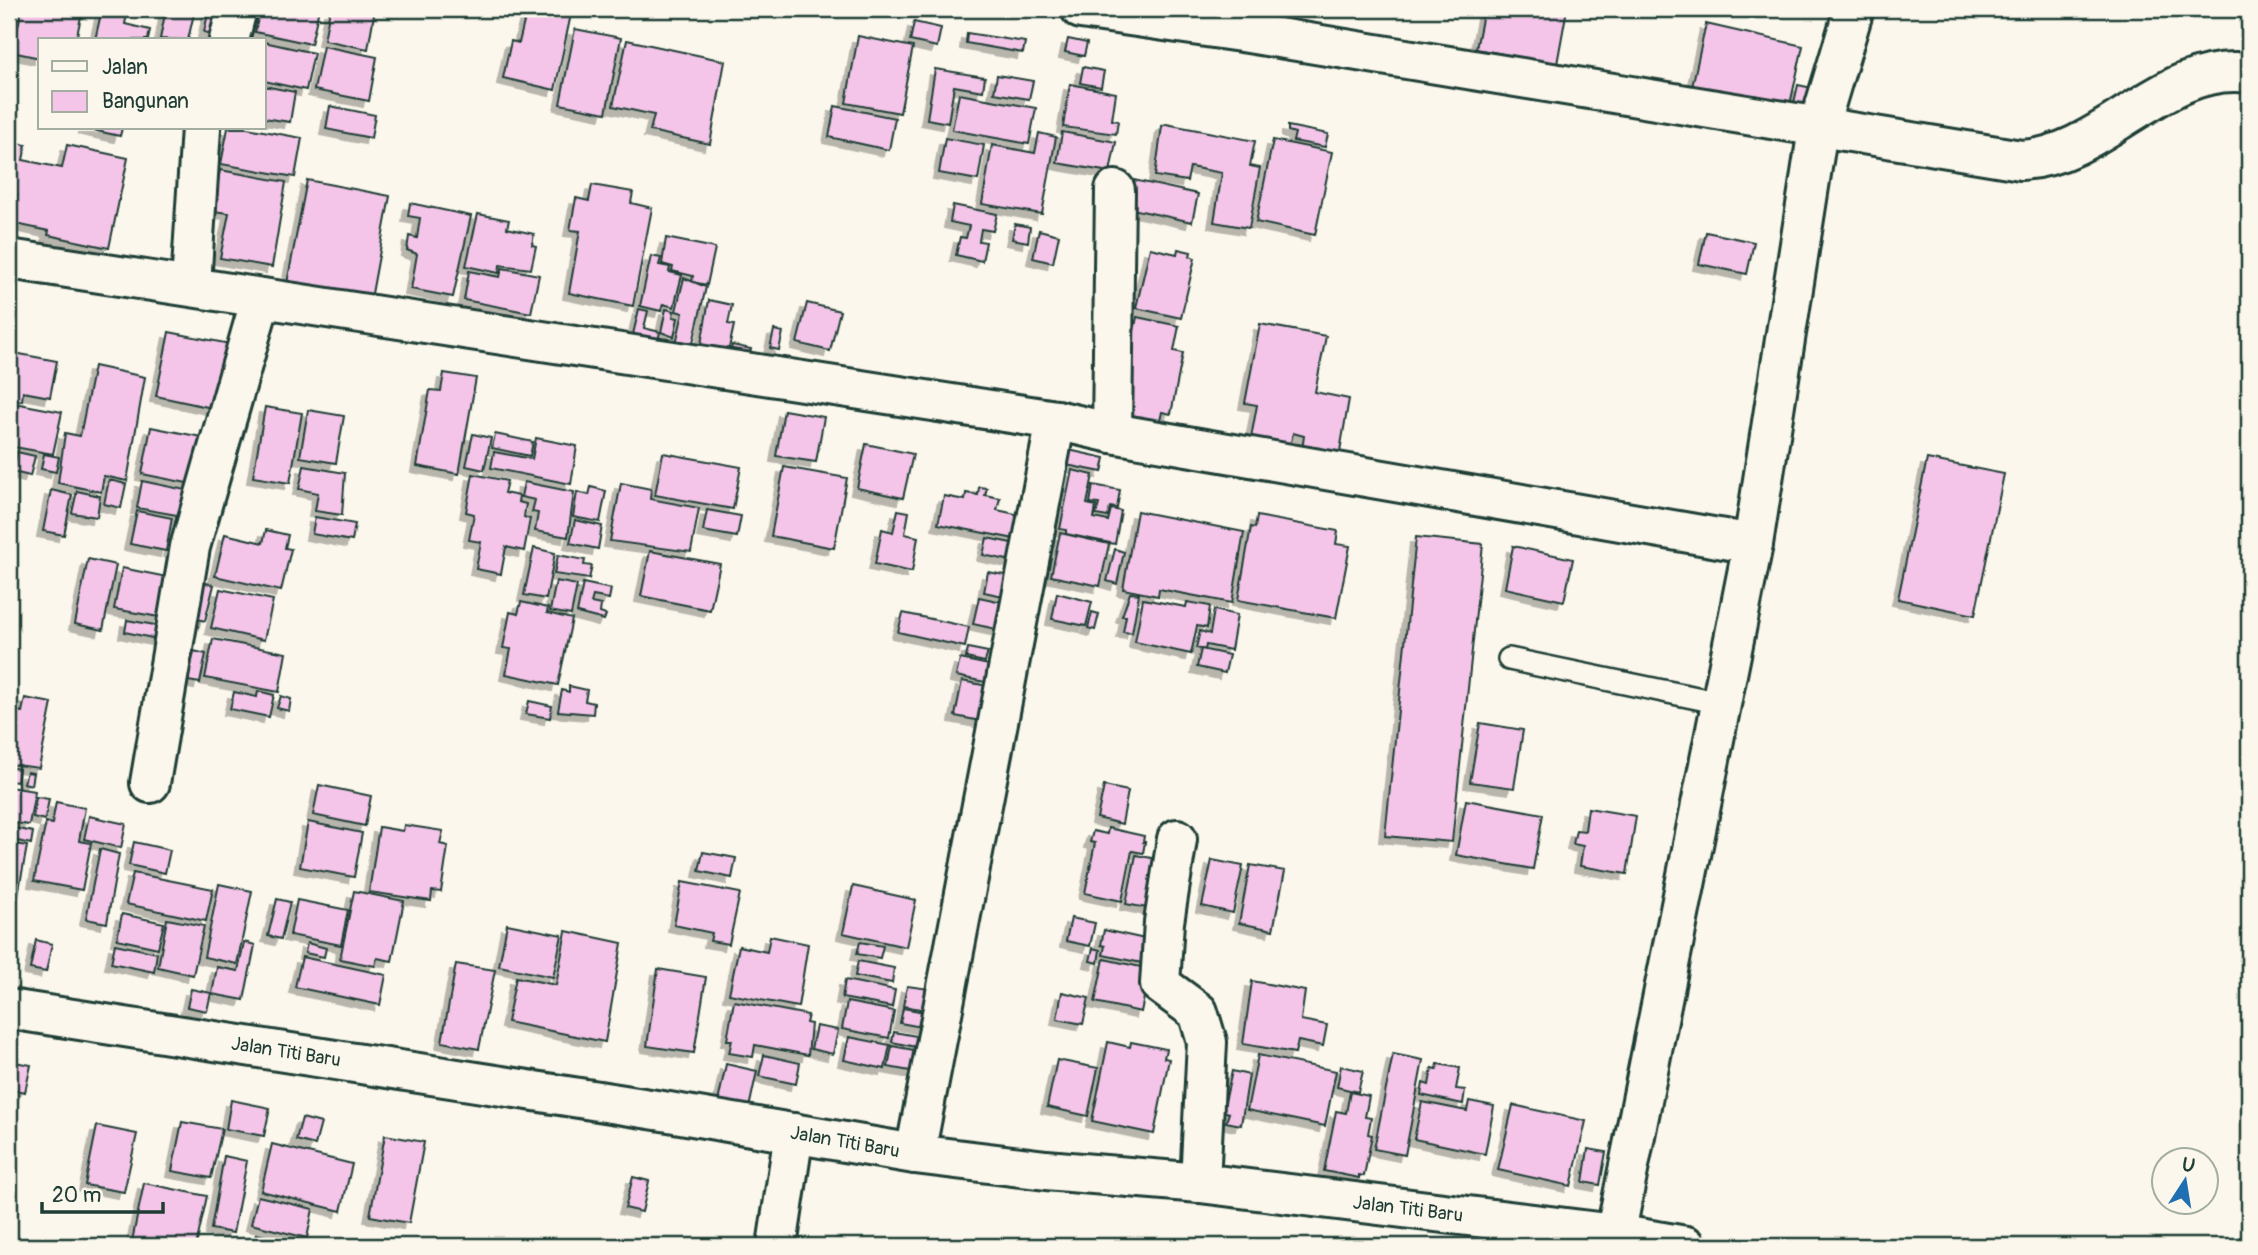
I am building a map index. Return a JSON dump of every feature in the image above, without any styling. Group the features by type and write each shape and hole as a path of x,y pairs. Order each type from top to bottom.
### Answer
{"street":[{"path":"230,38 237,9"},
{"path":"1081,9 1250,21 1818,129 2021,160 2042,159 2064,152 2176,87 2207,75 2230,71 2249,73"},
{"path":"1614,1240 1753,544 1818,129 1854,9"},
{"path":"191,285 201,130"},
{"path":"1112,433 1115,190"},
{"path":"9,258 1056,420 1112,433 1753,544"},
{"path":"150,783 190,547 261,298"},
{"path":"915,1154 1056,420"},
{"path":"1177,839 1164,922 1160,984 1198,1012 1207,1042 1200,1183"},
{"name":"Jalan Titi Baru","path":"9,1009 915,1154 1046,1170 1200,1183 1614,1240 1686,1246"},
{"path":"777,1246 794,1133"}],"lane":[{"path":"1509,659 1721,703"}],"building":[{"path":"22,9 65,9 82,12 76,38 38,38 38,58 12,52"},
{"path":"102,9 128,9 125,24 150,30 148,38 95,38"},
{"path":"166,9 195,9 188,38 160,38"},
{"path":"209,9 230,9 224,37 204,32"},
{"path":"260,9 319,9 311,44 255,32"},
{"path":"330,9 375,9 368,49 324,40"},
{"path":"527,9 571,14 555,90 503,78 511,41 519,43"},
{"path":"1484,9 1567,9 1557,64 1476,49"},
{"path":"914,22 941,28 937,47 910,41"},
{"path":"1706,24 1803,46 1789,109 1692,87"},
{"path":"575,29 621,38 606,113 560,104"},
{"path":"967,33 1025,42 1023,53 966,43"},
{"path":"858,36 913,47 900,113 846,103"},
{"path":"1068,39 1087,43 1084,56 1065,52"},
{"path":"627,40 725,61 710,144 650,131 654,115 613,106"},
{"path":"266,42 314,53 306,90 266,81"},
{"path":"323,46 377,57 369,101 314,90"},
{"path":"1083,67 1104,71 1101,87 1080,83"},
{"path":"935,69 985,77 983,91 954,86 948,123 927,119"},
{"path":"997,75 1033,81 1029,99 994,93"},
{"path":"1070,84 1116,93 1112,120 1118,121 1116,134 1063,127"},
{"path":"1798,85 1822,90 1817,112 1793,107"},
{"path":"266,86 295,92 290,122 266,118"},
{"path":"959,94 1036,108 1029,144 952,130"},
{"path":"330,106 375,115 371,138 326,129"},
{"path":"835,106 895,118 889,150 829,137"},
{"path":"1166,124 1255,141 1250,166 1260,168 1249,228 1214,222 1222,173 1190,167 1187,181 1155,176 1162,126"},
{"path":"1288,126 1328,134 1325,147 1293,141 1295,133 1288,131"},
{"path":"92,130 122,130 120,136"},
{"path":"228,130 258,130 302,138 295,177 221,164"},
{"path":"1062,132 1116,142 1110,172 1057,163"},
{"path":"1039,133 1056,137 1042,214 982,204 992,145 1035,153"},
{"path":"945,138 984,145 978,180 939,173"},
{"path":"1273,140 1332,152 1315,235 1256,222"},
{"path":"9,141 26,145 23,160 62,168 67,145 128,158 109,248 48,235 49,231 11,223 17,194 9,192"},
{"path":"220,170 286,182 272,267 220,258 229,213 213,211"},
{"path":"1129,179 1198,194 1192,222 1123,207"},
{"path":"307,180 390,196 371,299 287,283"},
{"path":"592,185 633,192 631,203 652,208 633,306 569,293 580,231 570,230 576,198 589,201"},
{"path":"410,203 471,216 453,297 411,289 417,254 407,250 409,236 417,238 420,218 408,216"},
{"path":"953,205 997,214 993,231 981,229 979,241 986,242 982,261 956,255 960,237 966,238 969,226 950,222"},
{"path":"478,214 509,220 507,228 534,234 532,245 536,246 531,269 500,265 499,273 466,266"},
{"path":"1015,224 1030,227 1028,242 1012,239"},
{"path":"1039,230 1059,235 1053,263 1033,258"},
{"path":"1706,232 1754,242 1747,274 1699,264"},
{"path":"666,238 715,248 707,285 692,282 693,276 672,271 673,267 662,264"},
{"path":"1150,248 1177,254 1178,249 1191,252 1190,256 1195,258 1181,318 1136,308"},
{"path":"651,256 661,258 659,265 670,267 669,272 682,275 674,307 663,304 661,311 640,306"},
{"path":"502,268 539,275 531,313 464,300 469,271 500,277"},
{"path":"684,278 706,287 690,356 674,352 683,313 676,311"},
{"path":"709,300 732,305 728,324 734,325 726,362 699,355"},
{"path":"807,303 840,311 830,351 797,343"},
{"path":"639,309 648,311 644,328 660,332 655,353 630,347"},
{"path":"666,309 674,311 673,317 678,318 674,337 661,332"},
{"path":"1137,317 1179,326 1174,351 1183,353 1171,414 1162,412 1160,421 1117,413"},
{"path":"1260,324 1326,336 1315,392 1349,399 1339,457 1302,450 1304,436 1293,433 1288,456 1249,449 1257,405 1245,403"},
{"path":"774,330 783,332 779,350 770,348"},
{"path":"169,332 230,344 217,409 156,396"},
{"path":"732,345 751,349 750,354 730,354"},
{"path":"9,352 57,361 50,397 23,392 22,401 9,398"},
{"path":"94,366 145,377 127,481 104,476 101,492 58,483 65,433 80,436"},
{"path":"444,373 476,378 459,474 417,466 430,390 441,391"},
{"path":"9,402 62,412 53,454 9,446"},
{"path":"265,407 302,413 290,483 253,477"},
{"path":"308,410 344,416 336,463 300,457"},
{"path":"784,410 824,417 816,462 776,456"},
{"path":"151,427 212,439 202,486 142,474"},
{"path":"473,434 491,438 484,470 466,466"},
{"path":"495,434 533,442 530,456 492,448"},
{"path":"536,438 577,446 571,484 491,468 494,452 532,459"},
{"path":"866,444 913,454 903,498 857,488"},
{"path":"1064,449 1105,458 1102,472 1061,464"},
{"path":"17,452 35,456 30,476 13,472"},
{"path":"663,453 741,467 733,509 655,495"},
{"path":"44,454 59,457 56,472 41,469"},
{"path":"1927,459 2004,474 1975,615 1898,599"},
{"path":"304,466 345,473 342,515 315,511 318,493 299,489"},
{"path":"784,467 847,478 834,548 771,536"},
{"path":"1072,470 1093,475 1087,504 1096,506 1094,518 1108,521 1111,509 1121,511 1115,544 1066,534 1066,530 1060,529"},
{"path":"473,474 507,481 504,493 519,496 518,502 526,504 524,517 530,519 524,551 506,547 501,574 476,569 481,542 469,540 474,514 466,512"},
{"path":"109,480 126,484 121,508 104,504"},
{"path":"142,481 200,493 186,554 169,551 177,515 137,508"},
{"path":"524,482 574,492 568,537 535,531 538,513 532,512 535,500 521,497"},
{"path":"621,483 651,489 650,499 699,508 691,552 610,541"},
{"path":"1093,485 1120,490 1117,508 1110,507 1108,517 1096,515 1099,504 1090,503"},
{"path":"591,487 606,491 600,522 573,517 577,492 589,495"},
{"path":"979,487 987,488 985,495 1000,498 997,510 1025,516 1020,540 938,524 944,496 965,500 966,493 978,495"},
{"path":"51,490 72,495 64,535 43,531"},
{"path":"77,491 100,496 97,517 72,513"},
{"path":"707,510 741,516 737,537 703,531"},
{"path":"898,510 909,512 905,534 918,537 912,572 875,564 882,529 893,532"},
{"path":"137,511 172,518 166,551 130,544"},
{"path":"1137,511 1244,532 1232,603 1159,589 1158,596 1123,589"},
{"path":"1257,516 1338,531 1336,544 1350,546 1336,618 1238,600 1251,527 1255,528"},
{"path":"315,517 355,524 352,541 312,534"},
{"path":"575,520 602,526 598,549 570,543"},
{"path":"266,530 288,535 285,548 291,549 281,591 215,576 225,534 263,543"},
{"path":"1060,533 1109,544 1100,586 1051,576"},
{"path":"1416,537 1483,544 1452,842 1385,836"},
{"path":"987,538 1026,546 1022,563 983,555"},
{"path":"1513,546 1573,559 1564,601 1505,588"},
{"path":"534,548 555,553 546,599 524,595"},
{"path":"1115,549 1124,552 1117,584 1107,581"},
{"path":"650,551 720,564 710,610 641,596"},
{"path":"558,555 585,560 584,565 592,566 589,579 554,574"},
{"path":"88,559 116,565 103,630 75,624"},
{"path":"122,568 167,577 159,617 114,609"},
{"path":"988,572 1021,578 1017,599 984,592"},
{"path":"556,581 577,585 571,615 550,611"},
{"path":"202,582 214,585 205,621 194,618"},
{"path":"583,583 611,589 609,599 593,596 591,603 601,605 600,613 606,615 604,620 577,613"},
{"path":"220,589 273,600 264,640 211,628"},
{"path":"1057,593 1092,602 1086,626 1052,619"},
{"path":"1130,593 1139,594 1132,633 1123,632 1126,616 1122,616"},
{"path":"979,597 1016,605 1010,632 973,624"},
{"path":"1143,599 1186,607 1187,602 1210,606 1207,628 1197,626 1191,654 1135,642"},
{"path":"521,602 548,608 547,613 572,619 558,685 506,674 511,649 503,648 510,612 518,614"},
{"path":"1214,610 1237,615 1231,650 1206,645 1205,650 1196,648 1200,631 1210,634"},
{"path":"1092,612 1099,614 1095,630 1088,628"},
{"path":"903,613 969,627 965,647 898,632"},
{"path":"127,620 160,626 170,642 125,632"},
{"path":"213,639 286,653 279,692 205,678"},
{"path":"968,648 988,652 985,662 966,658"},
{"path":"1201,649 1229,655 1225,673 1197,667"},
{"path":"194,651 206,654 200,683 188,681"},
{"path":"960,659 989,665 985,682 956,676"},
{"path":"962,681 998,688 991,723 955,716"},
{"path":"569,686 587,690 585,701 594,703 593,714 558,711 562,690 569,692"},
{"path":"258,691 274,695 269,717 230,709 234,692 257,697"},
{"path":"281,696 291,699 289,711 277,708"},
{"path":"25,698 52,703 39,768 9,764 9,709 22,712"},
{"path":"529,701 552,706 550,718 526,714"},
{"path":"1480,723 1523,730 1514,788 1470,782"},
{"path":"9,767 19,769 17,782 9,781"},
{"path":"27,772 33,773 31,785 24,783"},
{"path":"319,785 371,796 365,826 313,815"},
{"path":"1104,786 1128,791 1122,824 1097,818"},
{"path":"9,787 35,791 29,825 9,822"},
{"path":"36,797 49,799 45,820 33,817"},
{"path":"1466,800 1543,814 1533,869 1456,855"},
{"path":"56,802 85,808 79,841 91,843 82,890 34,881 46,822 52,824"},
{"path":"1588,808 1636,816 1627,874 1580,866 1583,846 1573,844 1576,830 1585,831"},
{"path":"89,816 126,824 121,848 84,839"},
{"path":"308,822 362,833 354,877 300,867"},
{"path":"404,825 443,831 440,844 448,846 441,892 432,891 431,901 369,892 379,827 403,831"},
{"path":"9,827 33,832 31,844 9,839"},
{"path":"1108,828 1144,836 1143,853 1132,851 1122,901 1085,893 1095,843 1090,842 1093,831 1107,834"},
{"path":"134,842 170,850 165,873 129,865"},
{"path":"9,843 27,846 11,933 9,933"},
{"path":"100,849 119,854 107,923 86,919"},
{"path":"703,852 736,858 732,878 699,871"},
{"path":"1136,855 1162,860 1152,909 1126,904"},
{"path":"1212,860 1243,866 1233,913 1202,906"},
{"path":"1250,865 1285,871 1273,930 1239,923"},
{"path":"133,873 213,889 206,921 126,904"},
{"path":"682,882 740,893 729,944 710,941 712,933 674,925"},
{"path":"219,884 252,891 237,964 204,957"},
{"path":"853,886 916,900 906,947 843,933"},
{"path":"354,891 404,901 392,961 377,958 375,966 340,959"},
{"path":"277,899 290,902 281,939 268,936"},
{"path":"297,900 348,910 341,945 290,935"},
{"path":"122,914 164,923 158,948 117,939"},
{"path":"1071,918 1095,923 1090,946 1066,941"},
{"path":"167,919 204,926 193,975 158,967"},
{"path":"507,924 562,935 553,977 499,966"},
{"path":"1104,930 1154,941 1147,964 1103,955 1105,946 1101,945"},
{"path":"566,931 622,943 605,1042 507,1022 516,977 556,985"},
{"path":"770,936 808,944 798,1007 729,994 739,946 767,952"},
{"path":"36,940 52,944 46,972 30,969"},
{"path":"244,942 255,945 244,1000 212,994 217,967 238,971"},
{"path":"860,942 883,946 880,958 857,954"},
{"path":"307,943 326,948 324,957 305,953"},
{"path":"115,944 157,953 154,972 111,963"},
{"path":"1093,948 1100,950 1098,963 1090,961"},
{"path":"302,957 386,975 380,1005 295,987"},
{"path":"1104,959 1150,969 1141,1012 1095,1002"},
{"path":"858,961 894,968 892,983 855,976"},
{"path":"456,964 495,970 479,1049 442,1042"},
{"path":"658,969 706,977 694,1053 647,1046"},
{"path":"845,980 895,990 892,1007 842,998"},
{"path":"1252,981 1305,991 1301,1020 1327,1025 1323,1046 1298,1041 1295,1053 1243,1044"},
{"path":"907,986 930,989 926,1010 903,1006"},
{"path":"191,989 211,993 207,1011 187,1007"},
{"path":"1062,992 1089,998 1083,1024 1057,1019"},
{"path":"734,1001 808,1015 806,1023 811,1024 808,1055 755,1045 753,1057 729,1053 732,1040 727,1040"},
{"path":"847,1002 894,1011 889,1038 842,1029"},
{"path":"903,1008 935,1014 932,1029 900,1023"},
{"path":"816,1026 838,1030 833,1054 811,1049"},
{"path":"894,1032 933,1039 930,1050 892,1042"},
{"path":"849,1037 890,1045 885,1069 844,1060"},
{"path":"1108,1042 1130,1047 1131,1042 1166,1049 1164,1058 1169,1059 1154,1134 1092,1121"},
{"path":"892,1046 925,1052 921,1073 888,1067"},
{"path":"1393,1054 1423,1060 1405,1155 1374,1149"},
{"path":"764,1055 800,1063 796,1084 759,1076"},
{"path":"1258,1055 1336,1071 1325,1126 1247,1110"},
{"path":"1057,1060 1098,1068 1088,1116 1047,1107"},
{"path":"9,1061 31,1065 25,1092 9,1089"},
{"path":"726,1064 757,1071 749,1108 718,1102"},
{"path":"1438,1064 1460,1068 1456,1089 1465,1090 1463,1104 1421,1095 1423,1083 1429,1085 1432,1068 1437,1069"},
{"path":"1341,1066 1363,1071 1358,1092 1337,1087"},
{"path":"1232,1071 1249,1075 1241,1125 1226,1122 1229,1113 1223,1111"},
{"path":"1350,1092 1369,1096 1365,1117 1371,1118 1368,1134 1372,1135 1364,1176 1359,1175 1359,1178 1324,1171 1336,1111 1346,1113"},
{"path":"9,1098 16,1100 9,1136"},
{"path":"231,1100 270,1108 264,1136 226,1129"},
{"path":"1469,1101 1494,1106 1485,1154 1414,1139 1422,1102 1467,1111"},
{"path":"1513,1105 1586,1121 1571,1186 1498,1170"},
{"path":"302,1118 321,1123 315,1145 296,1140"},
{"path":"182,1122 222,1129 211,1178 172,1171"},
{"path":"97,1126 137,1134 124,1192 85,1185"},
{"path":"385,1135 424,1142 409,1223 370,1216"},
{"path":"272,1144 352,1164 341,1211 261,1191"},
{"path":"1588,1149 1606,1152 1600,1185 1583,1182"},
{"path":"224,1156 247,1161 233,1233 211,1229"},
{"path":"633,1177 649,1181 642,1212 625,1208"},
{"path":"144,1183 207,1196 196,1246 131,1246"},
{"path":"9,1196 18,1198 9,1244"},
{"path":"258,1196 313,1209 307,1238 251,1224"},
{"path":"256,1234 306,1246 253,1246"}]}
